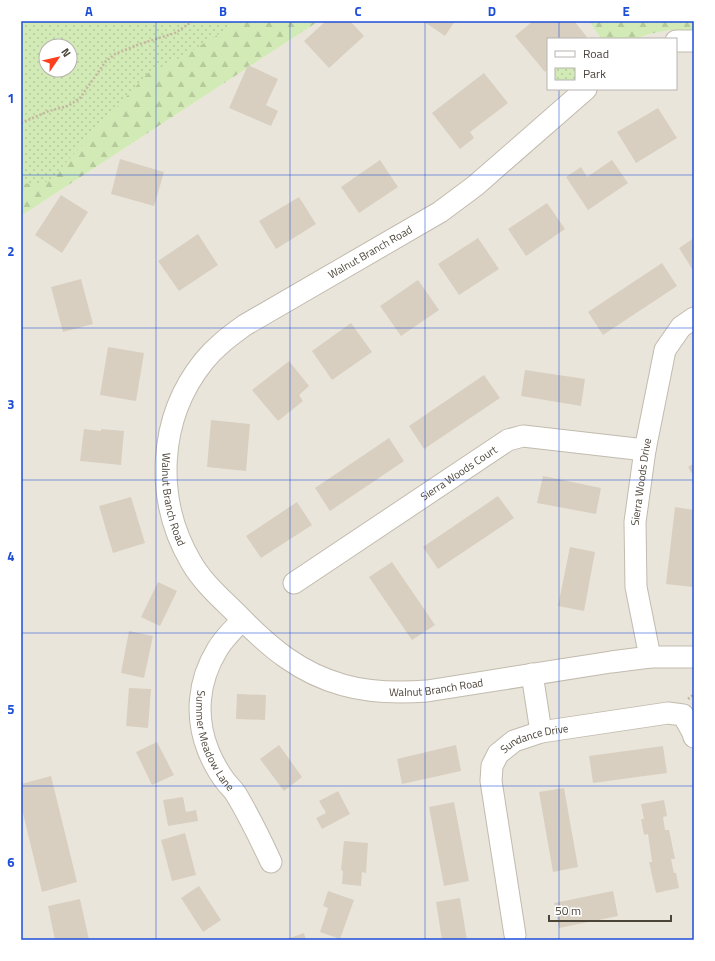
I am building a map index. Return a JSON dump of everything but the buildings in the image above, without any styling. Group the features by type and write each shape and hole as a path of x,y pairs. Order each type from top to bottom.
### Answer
{"street":[{"path":"677,41 694,41"},
{"name":"Walnut Branch Road","path":"585,90 475,186 440,212 245,325 223,341 204,360 189,383 177,408 169,436 165,462 166,488 170,512 179,539 191,562 207,584 242,620 270,646 292,663 324,679 343,686 371,691 399,693 650,657 694,657"},
{"name":"Sierra Woods Drive","path":"650,657 636,587 635,522 645,450 665,350 681,327 694,318"},
{"name":"Sierra Woods Court","path":"294,583 508,440 523,436 645,450"},
{"name":"Summer Meadow Lane","path":"242,620 217,650 207,668 201,690 199,711 202,732 208,751 226,782 250,818 271,862"},
{"path":"532,674 541,732"},
{"name":"Sundance Drive","path":"515,934 490,781 492,766 498,754 514,741 541,732 668,714 683,715 694,734"}],"path":[{"path":"21,123 49,111 68,106 80,98 106,61 115,54 140,44 176,33 192,21"}],"shaded area":[{"path":"319,21 589,21 600,38 547,38 547,90 677,90 677,38 639,38 649,34 671,30 694,30 694,940 21,940 21,216"}],"green space":[{"path":"21,21 240,21 182,57 149,72 48,182 21,184"},
{"path":"166,21 319,21 21,216 21,112 75,78 78,78 78,76"},
{"path":"589,21 694,21 694,30 671,30 649,34 639,38 600,38"}]}
